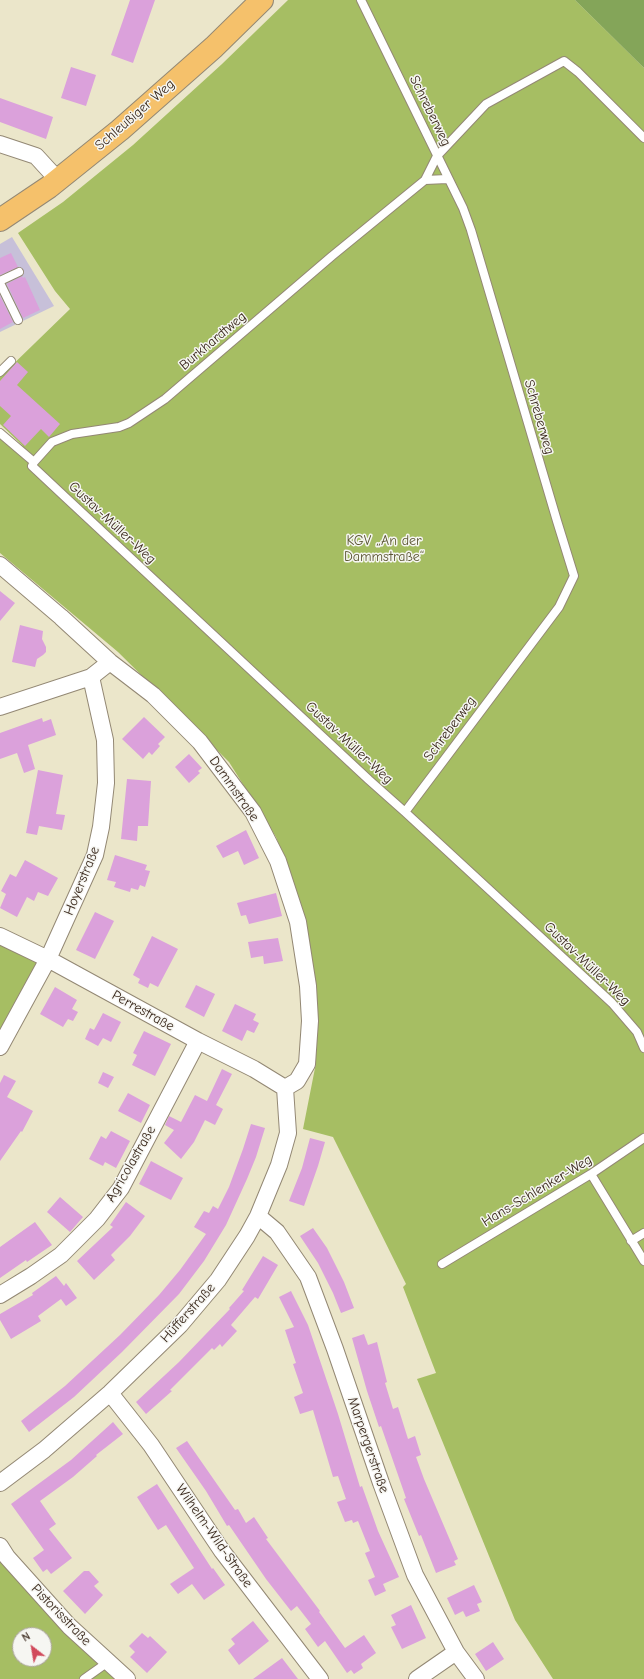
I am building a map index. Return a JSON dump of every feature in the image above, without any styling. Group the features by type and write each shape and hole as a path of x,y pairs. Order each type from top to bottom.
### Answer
{"main road":[{"name":"Schleußiger Weg","path":"0,220 58,180 120,130 214,46 262,0"}],"street":[{"path":"0,144 36,156 58,180"},
{"name":"Dammstraße","path":"0,565 61,617 110,662 153,695 200,742 253,812 278,861 298,922 308,986 310,1021 307,1064 297,1081 285,1088"},
{"path":"0,707 91,677 110,662"},
{"name":"Hoyerstraße","path":"0,1047 48,959 95,855 101,827 106,783 105,740 91,677"},
{"name":"Perrestraße","path":"0,936 48,959 198,1042 254,1069 285,1088"},
{"name":"Agricolastraße","path":"0,1296 60,1255 97,1219 121,1188 198,1042"},
{"name":"Hüfferstraße","path":"0,1483 44,1450 110,1393 180,1325 218,1280 247,1236 258,1216 279,1165 288,1132 285,1088"},
{"name":"Marpergerstraße","path":"258,1216 277,1232 308,1276 415,1575 456,1652 476,1679"},
{"name":"Wilhelm-Wild-Straße","path":"110,1393 151,1445 222,1551 320,1679"},
{"name":"Pistorisstraße","path":"0,1546 7,1556 69,1626 127,1679"},
{"path":"417,1679 456,1652"}],"lane":[{"name":"Schreberweg","path":"361,0 447,179 463,208 471,230 556,521 574,576 559,607 405,812"},
{"name":"Burkhardtweg","path":"34,462 52,442 72,434 119,427 129,424 165,399 343,247 425,180 437,156 486,104 564,61 578,72 644,138"},
{"path":"425,180 447,179"},
{"path":"18,320 0,282 19,272"},
{"path":"0,372 11,361"},
{"path":"1,434 34,462"},
{"name":"Gustav-Müller-Weg","path":"34,462 32,466 64,496 369,780 612,1003 636,1032 644,1048"},
{"name":"Hans-Schlenker-Weg","path":"442,1264 591,1174 644,1138"},
{"path":"591,1174 644,1261"},
{"path":"632,1241 644,1233"},
{"path":"84,1679 108,1662"}],"shaded area":[{"path":"12,237 54,306 0,332 0,244"}],"green space":[{"name":"KGV „An der Dammstraße“","path":"288,0 575,0 644,68 644,1679 553,1679 515,1620 417,1379 436,1373 403,1287 406,1284 333,1137 303,1129 316,1063 313,971 296,892 276,837 229,762 118,652 0,553 0,439 23,446 0,424 0,377 70,309 55,291 18,233 63,202 133,145 222,64"},
{"path":"575,0 644,0 644,68"},
{"path":"0,936 48,959 0,1047"},
{"path":"0,1546 127,1679 0,1679"}],"building":[{"path":"130,0 155,0 133,63 111,55"},
{"path":"71,67 96,75 86,106 61,98"},
{"path":"0,98 53,117 46,139 0,122"},
{"path":"11,253 18,267 0,275 0,258"},
{"path":"22,276 23,278 25,277 40,310 23,318 7,284"},
{"path":"0,296 13,322 0,329"},
{"path":"17,362 28,372 17,385 60,424 49,437 41,429 25,446 3,425 11,416 0,406 0,381"},
{"path":"0,591 15,603 0,621"},
{"path":"20,625 43,631 42,639 46,647 46,652 37,659 35,667 12,662"},
{"path":"144,717 165,737 158,744 160,746 152,755 149,752 143,759 122,739"},
{"path":"42,718 43,722 51,719 56,735 28,745 35,769 24,773 17,753 0,759 0,733"},
{"path":"189,754 202,768 198,771 200,773 189,783 175,767"},
{"path":"38,770 63,775 56,814 65,815 62,830 39,826 37,835 26,833"},
{"path":"127,779 151,781 148,826 138,826 137,841 121,839"},
{"path":"246,830 259,858 244,865 238,851 223,858 216,846"},
{"path":"115,855 147,865 145,870 150,871 145,887 140,885 138,890 131,888 130,892 114,887 116,882 107,880"},
{"path":"25,860 58,878 48,896 38,892 34,901 27,897 17,917 0,908 6,894 1,891 10,874 16,877"},
{"path":"276,893 282,916 249,924 246,915 241,916 237,903"},
{"path":"95,912 114,921 95,959 76,950"},
{"path":"152,936 178,949 158,987 150,983 148,988 138,983 140,979 133,975"},
{"path":"278,938 283,961 264,964 263,956 251,958 248,942"},
{"path":"196,985 215,994 204,1017 185,1007"},
{"path":"55,987 77,1000 72,1009 78,1012 73,1021 68,1019 63,1027 40,1014"},
{"path":"235,1004 256,1014 253,1020 259,1023 254,1033 247,1030 242,1041 222,1031"},
{"path":"103,1013 121,1022 111,1042 103,1038 98,1046 85,1039 90,1028 94,1030"},
{"path":"144,1031 171,1044 155,1076 132,1065 137,1055 133,1053"},
{"path":"222,1069 232,1074 216,1105 223,1109 215,1125 205,1120 194,1142 181,1159 164,1143 174,1130 165,1125 169,1116 181,1122 195,1095 207,1101"},
{"path":"103,1072 114,1077 108,1088 98,1083"},
{"path":"4,1075 16,1081 7,1097 33,1111 22,1132 21,1131 0,1161 0,1083"},
{"path":"128,1093 150,1105 141,1123 118,1111"},
{"path":"251,1124 265,1128 256,1157 226,1225 204,1261 179,1294 122,1352 74,1397 29,1432 21,1421 65,1386 120,1335 159,1295 180,1270 206,1234 194,1227 204,1211 209,1213 213,1206 218,1209 229,1187"},
{"path":"111,1131 130,1141 116,1168 105,1162 103,1166 89,1159 101,1136 106,1139"},
{"path":"310,1138 325,1142 304,1206 289,1201 302,1168"},
{"path":"151,1161 183,1178 171,1200 139,1184"},
{"path":"60,1197 83,1217 70,1232 47,1212"},
{"path":"126,1202 145,1216 130,1236 111,1255 115,1260 94,1280 77,1261 113,1227 110,1225"},
{"path":"35,1222 52,1245 27,1262 26,1260 0,1278 0,1247"},
{"path":"313,1228 327,1248 344,1282 354,1308 341,1313 318,1263 300,1236"},
{"path":"263,1256 278,1265 258,1299 255,1297 231,1325 237,1331 222,1347 220,1344 214,1350 212,1348 170,1390 172,1391 146,1414 136,1402 179,1362 230,1309 229,1308 244,1291 242,1290"},
{"path":"56,1276 64,1286 66,1283 77,1298 66,1306 61,1299 38,1316 41,1321 11,1339 0,1320 0,1314 33,1295 32,1293"},
{"path":"291,1291 308,1325 338,1414 360,1487 362,1486 378,1531 399,1577 383,1584 386,1591 375,1596 368,1580 375,1577 365,1553 370,1551 358,1521 353,1523 352,1520 345,1522 337,1502 346,1499 338,1476 333,1477 313,1410 300,1414 294,1397 303,1393 293,1364 296,1363 285,1330 294,1327 279,1297"},
{"path":"364,1334 368,1345 377,1342 387,1382 385,1383 393,1409 398,1407 408,1439 415,1436 421,1455 416,1457 458,1559 454,1561 456,1565 436,1573 421,1535 419,1536 404,1499 406,1498 367,1391 352,1338"},
{"path":"113,1422 123,1434 96,1455 97,1456 73,1477 40,1501 56,1524 49,1529 72,1558 51,1574 47,1569 43,1572 33,1558 44,1550 11,1504 71,1460"},
{"path":"187,1441 235,1510 238,1509 246,1523 254,1517 268,1538 266,1539 320,1611 319,1612 345,1648 364,1635 376,1653 361,1664 363,1668 354,1674 351,1670 347,1673 325,1641 318,1647 305,1629 311,1624 297,1606 291,1611 266,1579 229,1525 227,1526 206,1491 176,1448"},
{"path":"157,1484 212,1569 213,1568 225,1585 204,1600 192,1584 178,1594 170,1584 194,1568 166,1525 158,1530 137,1497"},
{"path":"84,1571 89,1571 99,1582 94,1586 103,1595 85,1614 63,1591"},
{"path":"474,1585 482,1602 477,1604 480,1611 466,1617 463,1611 455,1615 447,1598"},
{"path":"411,1605 426,1638 402,1649 391,1627 396,1625 391,1615"},
{"path":"253,1621 269,1641 239,1665 228,1650 235,1644 231,1639"},
{"path":"142,1633 148,1638 150,1636 167,1652 147,1673 130,1657 135,1652 129,1646"},
{"path":"493,1642 504,1659 486,1671 475,1654"},
{"path":"282,1658 298,1679 253,1679"}]}
